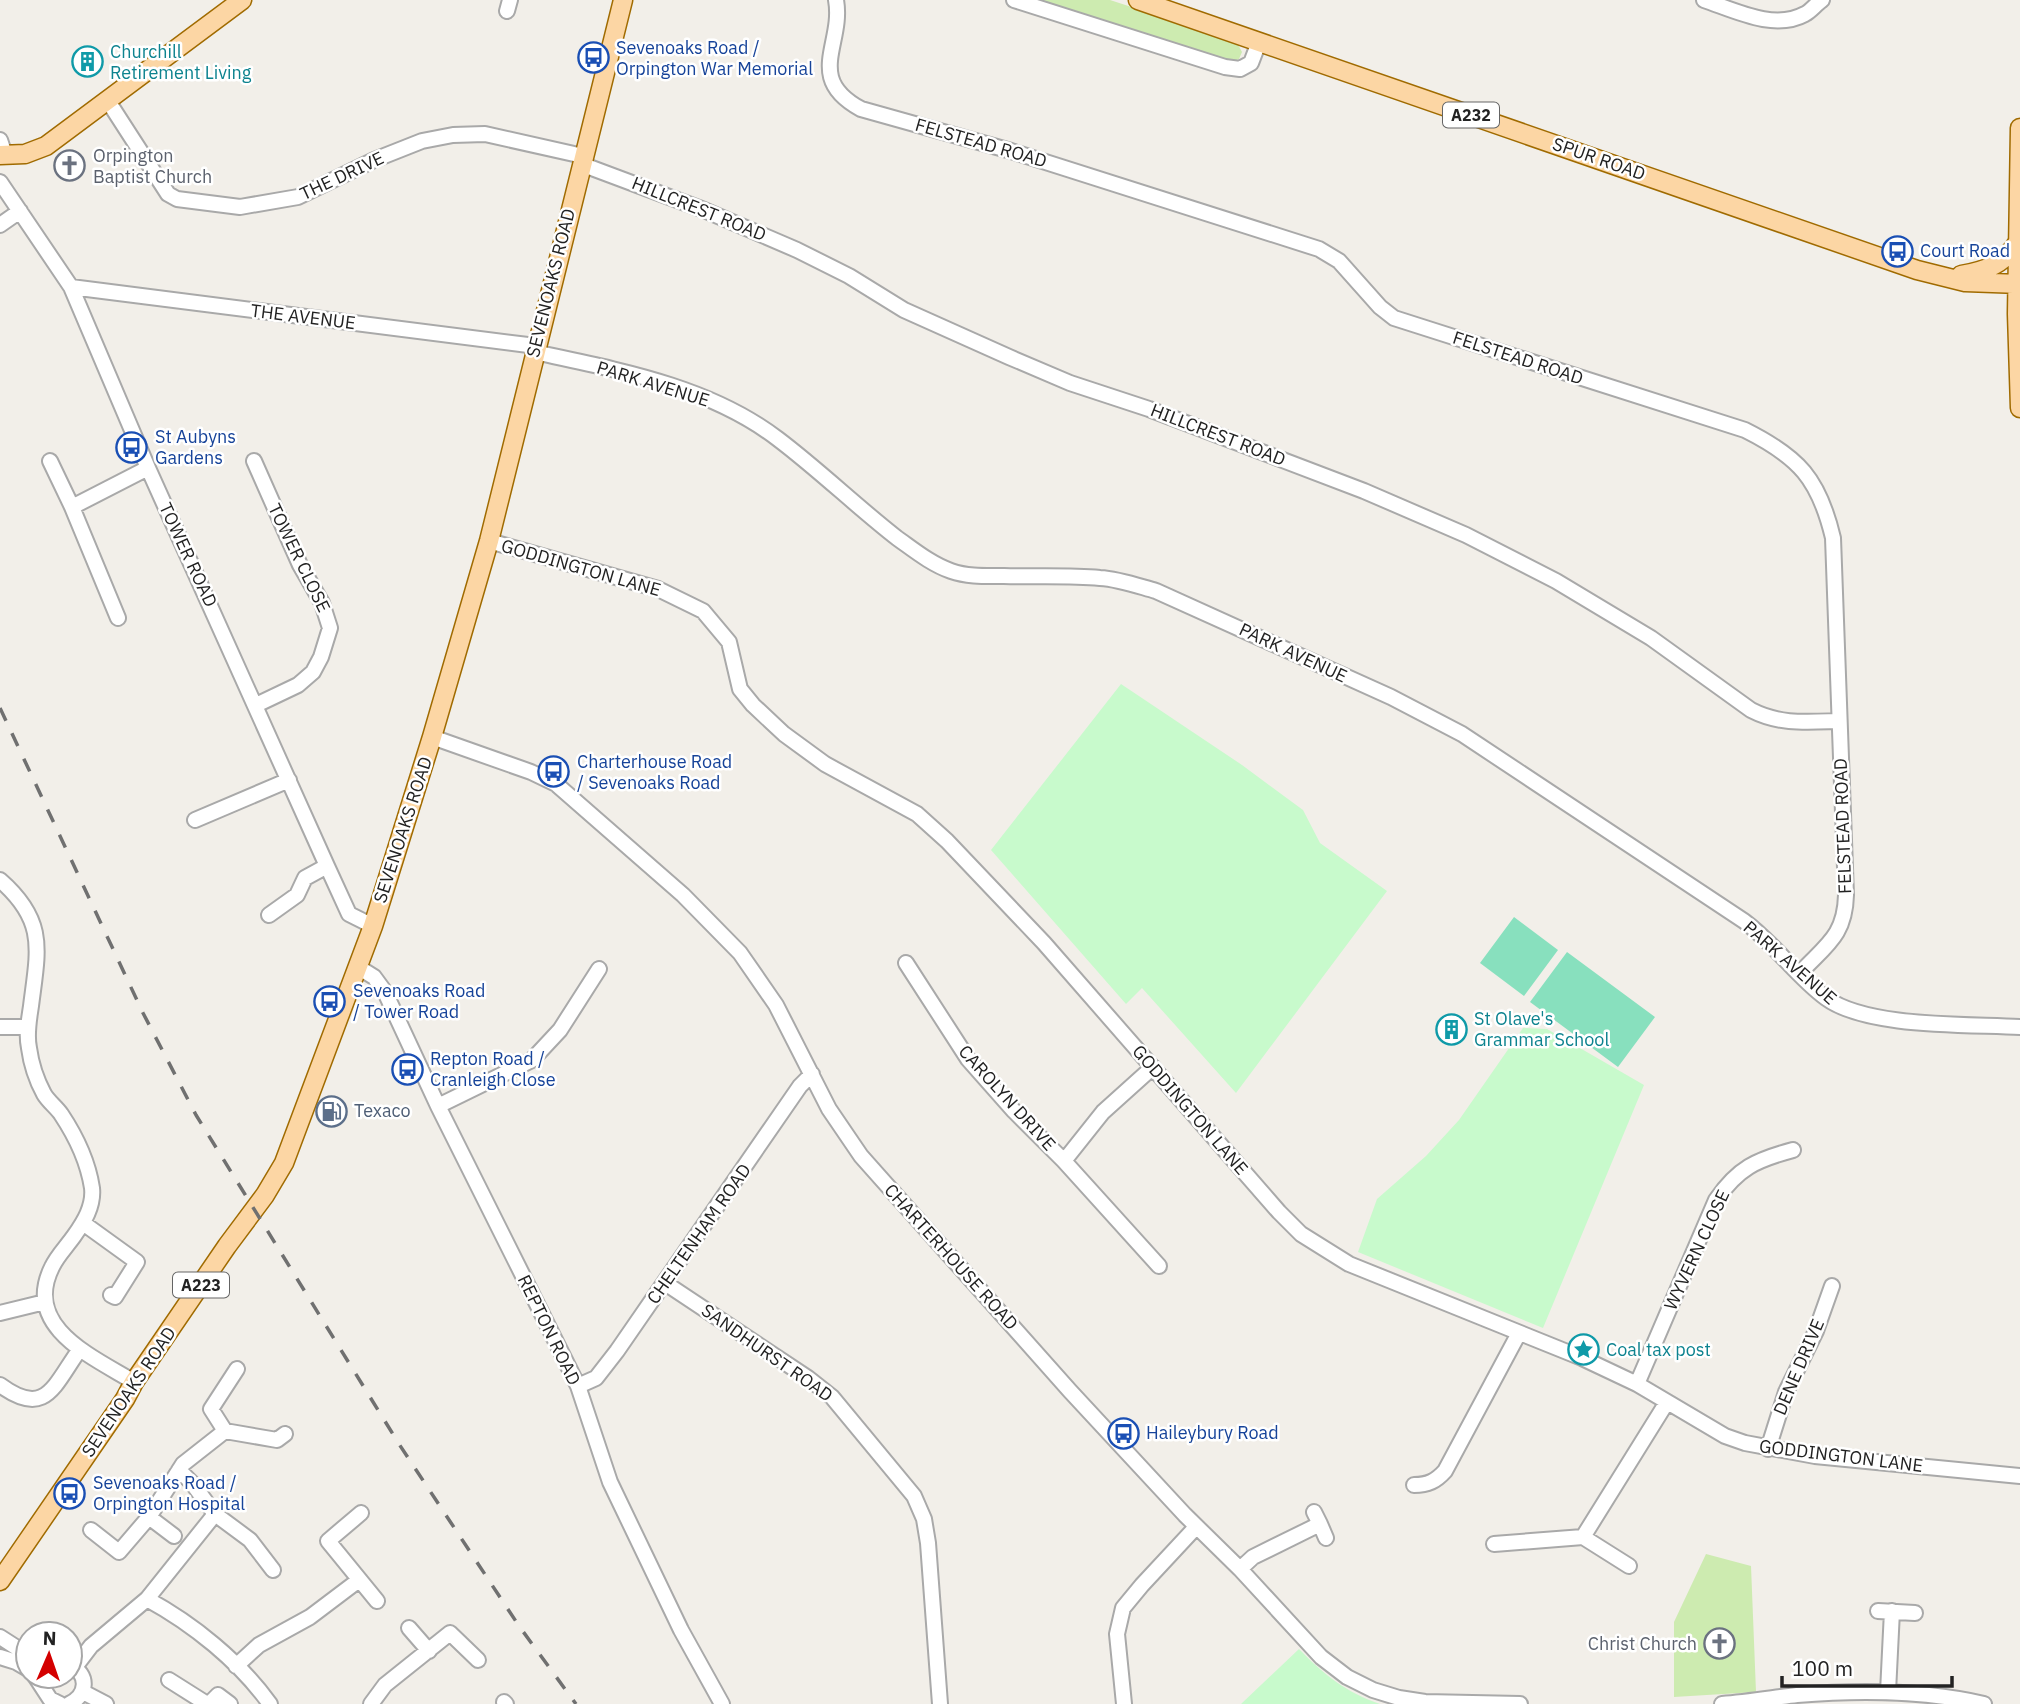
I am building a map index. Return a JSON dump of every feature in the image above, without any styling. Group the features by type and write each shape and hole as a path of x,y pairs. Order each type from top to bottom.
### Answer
{"main road":[{"path":"2,150 25,155 47,146 242,0"},
{"name":"SEVENOAKS ROAD","path":"0,1581 227,1246 265,1195 284,1163 373,926 432,737 489,541 623,0"},
{"name":"SPUR ROAD","path":"1138,0 1940,277 1965,282 2019,284"},
{"path":"2020,128 2020,408"},
{"path":"1940,277 1991,268 2011,252 2018,242"}],"street":[{"name":"FELSTEAD ROAD","path":"836,0 837,12 829,61 830,75 847,102 860,109 1011,151 1319,249 1339,261 1380,307 1394,318 1745,430 1777,446 1800,468 1819,492 1833,538 1846,895 1844,920 1839,932 1800,973"},
{"path":"1014,0 1225,68 1240,69 1251,63 1259,43"},
{"path":"1704,0 1758,18 1781,21 1804,14 1822,0"},
{"name":"THE DRIVE","path":"108,101 168,194 177,199 251,206 299,197 410,146 453,135 485,134 582,160"},
{"name":"HILLCREST ROAD","path":"582,160 797,250 849,276 904,310 1070,383 1149,409 1364,491 1466,535 1556,581 1651,638 1751,710 1768,719 1786,723 1839,721"},
{"name":"TOWER ROAD","path":"0,182 71,287 148,468 349,914 373,926"},
{"path":"0,225 20,211"},
{"name":"THE AVENUE","path":"71,287 535,349"},
{"name":"PARK AVENUE","path":"535,349 695,394 746,417 779,439 908,546 931,562 951,571 973,576 1100,578 1134,584 1156,591 1391,697 1462,734 1744,921 1765,937 1825,998 1841,1008 1861,1015 1891,1020 2020,1027"},
{"path":"50,461 118,618"},
{"name":"TOWER CLOSE","path":"254,461 300,565 322,603 330,628 313,672 298,685 256,705"},
{"path":"72,507 148,468"},
{"name":"GODDINGTON LANE","path":"489,541 658,589 703,611 729,642 740,688 753,705 784,734 825,764 917,814 947,841 1044,943 1279,1212 1301,1234 1349,1264 1582,1358 1637,1384 1725,1436 1768,1448 1815,1456 2020,1476"},
{"name":"CHARTERHOUSE ROAD","path":"432,737 556,784 683,895 740,953 776,1005 829,1109 861,1156 1070,1391 1321,1657 1347,1677 1373,1690 1399,1698 1425,1703 1520,1704"},
{"path":"195,820 289,780"},
{"path":"269,915 297,895 304,877 327,866"},
{"path":"0,880 24,904 36,934 28,1046 44,1095 60,1112 78,1143 92,1188 90,1207 83,1223 52,1266 46,1284 45,1302 50,1319 61,1333 80,1349 134,1382"},
{"name":"CAROLYN DRIVE","path":"906,963 968,1059 1159,1266"},
{"name":"REPTON ROAD","path":"358,967 374,976 385,992 438,1106 578,1386 610,1482 681,1630 722,1704"},
{"path":"438,1106 532,1060 560,1030 599,969"},
{"path":"0,1027 28,1027"},
{"path":"1064,1161 1103,1112 1153,1067"},
{"name":"CHELTENHAM ROAD","path":"578,1386 596,1378 665,1283 800,1086 812,1074"},
{"name":"WYVERN CLOSE","path":"1637,1384 1716,1200 1731,1179 1752,1164 1793,1150"},
{"path":"83,1223 137,1262 115,1297 111,1295"},
{"name":"SANDHURST ROAD","path":"665,1283 808,1378 832,1397 914,1496 924,1519 928,1543 940,1704"},
{"name":"DENE DRIVE","path":"1768,1448 1786,1392 1816,1331 1832,1286"},
{"path":"0,1313 45,1302"},
{"path":"1414,1485 1431,1482 1445,1471 1519,1333"},
{"path":"0,1385 17,1397 32,1401 47,1395 80,1349"},
{"path":"237,1369 211,1409 225,1431 276,1440 285,1434"},
{"path":"1583,1537 1667,1402"},
{"path":"91,1530 119,1552 149,1517 183,1464 225,1431"},
{"path":"179,1469 215,1514 250,1539 274,1570"},
{"path":"361,1513 328,1541 377,1601"},
{"path":"84,1653 147,1599 215,1514"},
{"path":"149,1517 174,1536"},
{"path":"1240,1569 1253,1557 1320,1525"},
{"path":"1124,1704 1117,1634 1123,1608 1196,1527"},
{"path":"1494,1545 1583,1537 1629,1566"},
{"path":"236,1666 259,1645 310,1617 359,1580"},
{"path":"147,1599 179,1617 255,1684 270,1704"},
{"path":"1888,1692 1885,1611 1915,1613"},
{"path":"410,1629 429,1651"},
{"path":"371,1704 385,1685 450,1633 478,1660"},
{"path":"169,1680 208,1704 218,1695 230,1704"},
{"path":"69,1704 83,1692 106,1704"},
{"path":"1722,1704 1796,1695 1888,1692 1915,1699 1956,1698 1984,1704"}],"green space":[{"path":"1030,0 1110,0 1236,41 1242,52 1239,59 1230,63"},
{"path":"1121,684 1242,765 1303,810 1320,843 1387,891 1236,1093 1142,988 1126,1004 991,850"},
{"path":"1514,917 1558,950 1524,996 1480,963"},
{"path":"1567,952 1655,1017 1618,1067 1530,1002"},
{"path":"1523,1028 1547,1029 1644,1085 1543,1328 1358,1252 1377,1199 1426,1156 1459,1120"},
{"path":"1706,1554 1751,1566 1756,1692 1674,1697 1674,1622"},
{"path":"1299,1649 1336,1682 1380,1704 1241,1704"}],"railway":[{"path":"0,708 143,1013 196,1115 399,1444 519,1626 576,1704"}],"place":[{"name":"Sevenoaks Road / Orpington War Memorial","path":"593,58"},
{"name":"Churchill Retirement Living","path":"87,62"},
{"name":"Orpington Baptist Church","path":"70,166"},
{"name":"Court Road","path":"1897,251"},
{"name":"St Aubyns Gardens","path":"132,447"},
{"name":"Charterhouse Road / Sevenoaks Road","path":"554,772"},
{"name":"Sevenoaks Road / Tower Road","path":"330,1001"},
{"name":"St Olave's Grammar School","path":"1451,1029"},
{"name":"Repton Road / Cranleigh Close","path":"407,1069"},
{"name":"Texaco","path":"331,1111"},
{"name":"Coal tax post","path":"1583,1350"},
{"name":"Haileybury Road","path":"1123,1433"},
{"name":"Sevenoaks Road / Orpington Hospital","path":"70,1493"},
{"name":"Christ Church","path":"1720,1644"}]}
